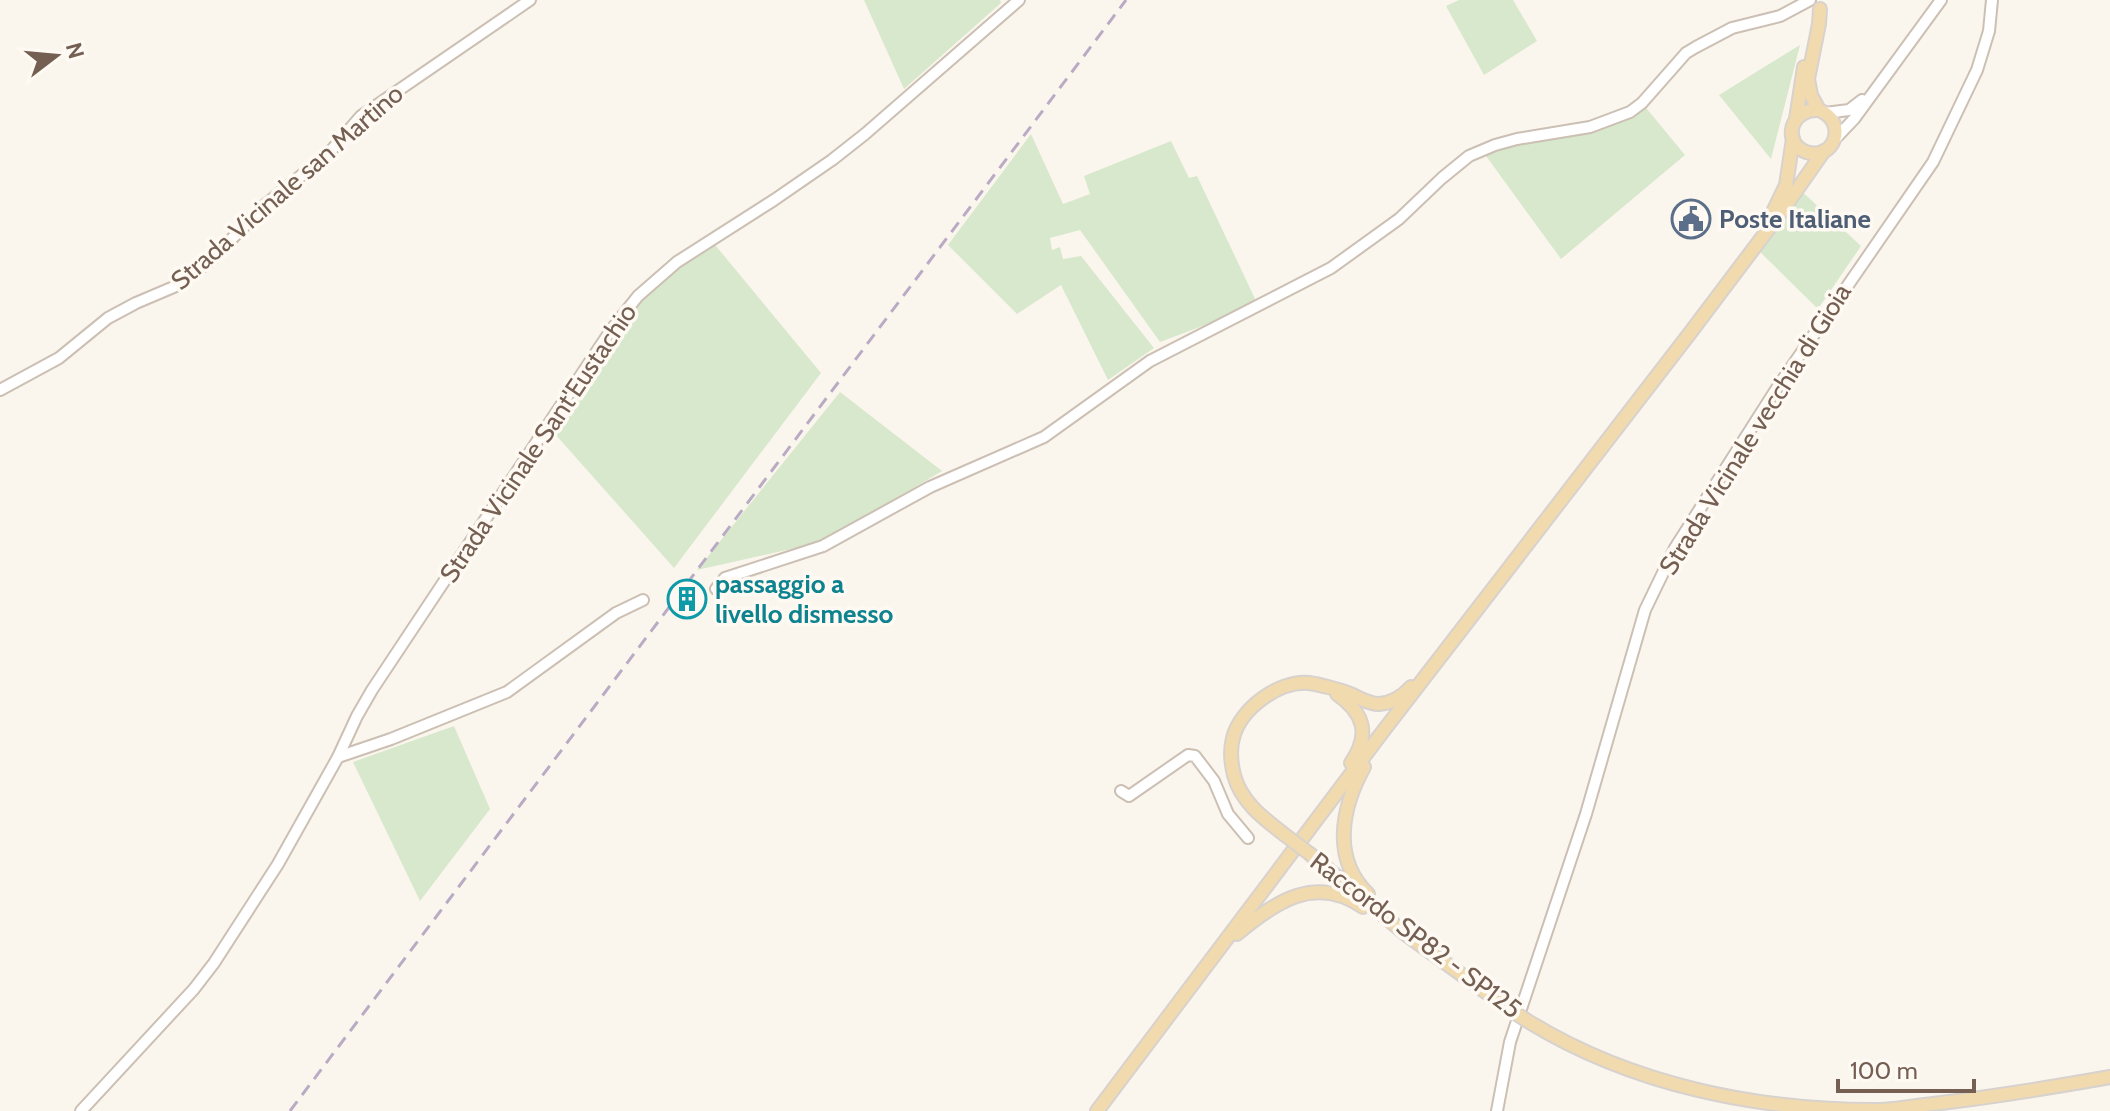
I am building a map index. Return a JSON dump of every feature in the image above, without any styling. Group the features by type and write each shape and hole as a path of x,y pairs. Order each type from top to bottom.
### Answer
{"main road":[{"path":"1097,1111 1834,140 1834,122 1811,95 1808,79 1819,24 1817,3"},
{"path":"1739,268 1769,220 1786,185 1793,125 1817,3"},
{"path":"1796,119 1806,111 1822,111"},
{"path":"1793,139 1809,153 1824,151"},
{"path":"1331,689 1376,704 1385,703 1405,694 1443,655"},
{"name":"Raccordo SP82 - SP125","path":"1331,689 1305,682 1288,686 1275,692 1246,715 1233,737 1232,763 1241,793 1256,811 1438,959 1526,1020 1599,1057 1694,1091 1758,1104 1812,1110 1884,1110 1994,1097 2110,1077"},
{"path":"1316,820 1357,754 1362,738 1359,715 1353,706 1331,689"},
{"path":"1384,730 1352,791 1344,817 1344,834 1347,861 1360,887 1400,929"},
{"path":"1219,948 1271,907 1287,898 1320,891 1352,899 1400,929"}],"street":[{"name":"Strada Vicinale san Martino","path":"0,390 59,358 108,318 185,280 210,261 265,205 329,153 361,116 530,0"},
{"name":"Strada Vicinale Sant'Eustachio","path":"81,1111 194,989 214,963 278,864 338,757 357,716 393,657 611,330 638,296 686,255 774,200 865,134 1019,0"},
{"path":"1834,140 1854,119 1941,0"},
{"name":"Strada Vicinale vecchia di Gioia","path":"1497,1111 1510,1042 1586,814 1645,610 1675,548 1769,401 1933,162 1981,59 1989,31 1992,0"},
{"path":"716,589 725,578 823,546 930,487 1044,437 1150,361 1331,268 1399,219 1469,156 1495,145 1590,127 1630,112 1642,103 1686,53 1696,47 1732,28 1817,3"},
{"path":"1822,111 1849,110 1876,88"},
{"path":"338,757 507,692 616,613 643,600"},
{"path":"1121,791 1129,796 1188,755 1195,756 1214,781 1228,814 1248,838"}],"green space":[{"path":"864,0 1000,0 1001,3 904,89"},
{"path":"1459,0 1513,0 1537,41 1484,75 1446,6"},
{"path":"1800,45 1771,159 1719,95"},
{"path":"1642,103 1685,155 1561,259 1481,149 1583,128"},
{"path":"1031,134 1063,204 1090,194 1084,176 1171,141 1189,178 1197,176 1258,305 1160,342 1080,230 1050,238 1052,250 1060,247 1063,259 1081,256 1154,348 1108,380 1061,285 1017,314 948,245"},
{"path":"1797,187 1861,246 1818,309 1757,249"},
{"path":"711,240 821,373 674,568 547,425 647,288"},
{"path":"840,392 942,471 822,542 697,570"},
{"path":"454,726 490,809 420,901 353,762"}],"railway":[{"path":"290,1111 1126,0"}],"place":[{"name":"Poste Italiane","path":"1691,219"},
{"name":"passaggio a livello dismesso","path":"687,599"}]}
